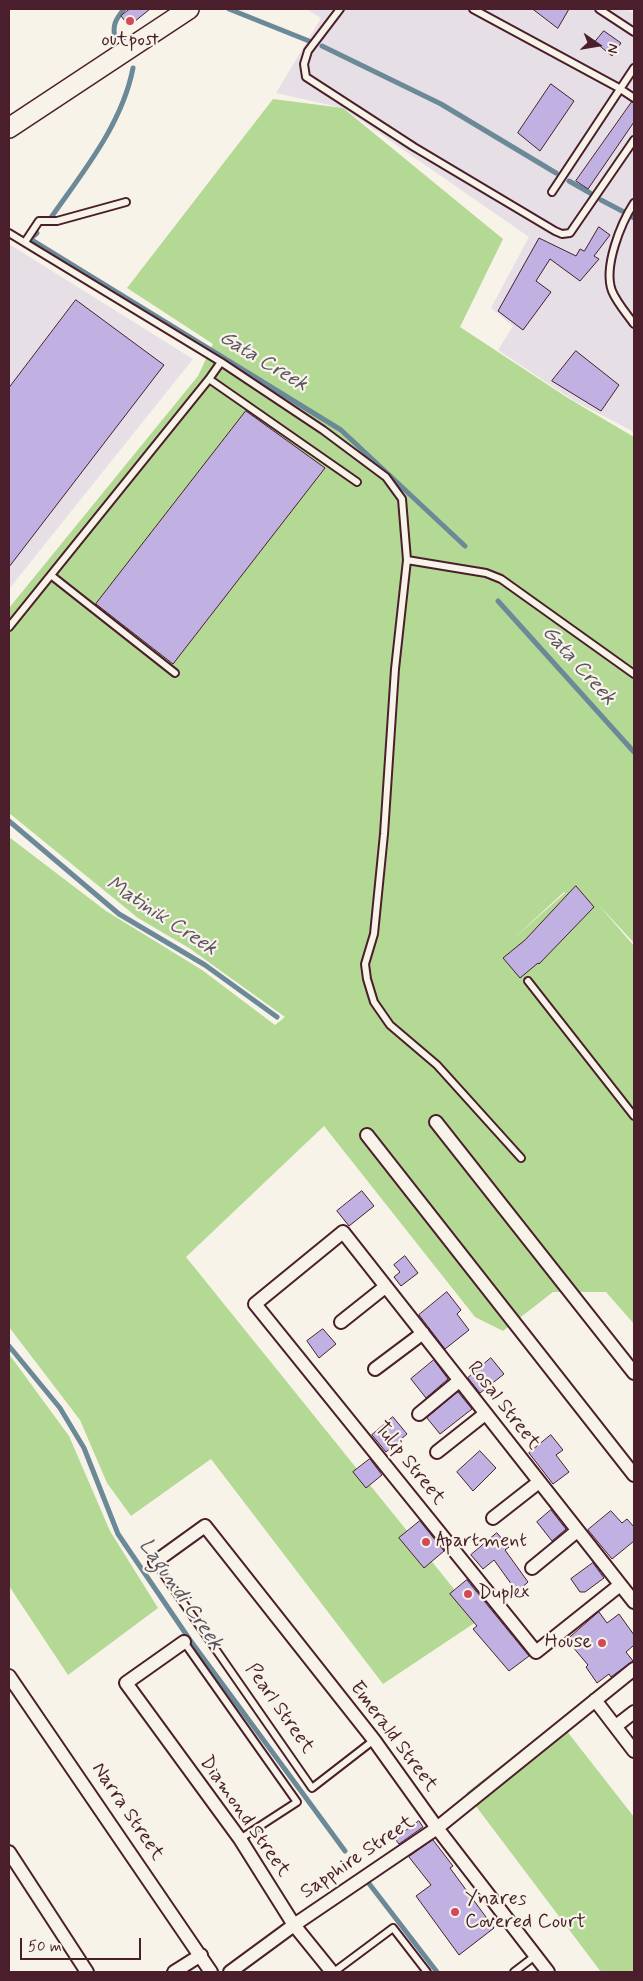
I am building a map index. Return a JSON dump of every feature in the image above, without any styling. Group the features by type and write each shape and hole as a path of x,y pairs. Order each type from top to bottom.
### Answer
{"main road":[{"path":"9,128 190,9"}],"street":[{"path":"436,1122 634,1373"},
{"path":"367,1135 634,1475"},
{"name":"Rosal Street","path":"343,1232 634,1602"},
{"name":"Tulip Street","path":"343,1232 255,1304 536,1652 620,1585"},
{"path":"341,1322 385,1287"},
{"path":"375,1369 423,1333"},
{"path":"419,1414 459,1381"},
{"path":"438,1452 485,1414"},
{"path":"493,1518 539,1482"},
{"name":"Pearl Street","path":"155,1562 204,1526"},
{"name":"Emerald Street","path":"204,1526 374,1740 437,1828 548,1972"},
{"path":"532,1568 577,1531"},
{"name":"Diamond Street","path":"184,1642 126,1683 240,1839 294,1925 333,1972"},
{"name":"Sapphire Street","path":"230,1972 294,1925 437,1828 634,1669"},
{"name":"Narra Street","path":"9,1676 211,1972"},
{"path":"595,1700 634,1750"},
{"path":"616,1726 634,1712"},
{"path":"9,1852 87,1972"},
{"path":"174,1972 201,1955"}],"lane":[{"path":"340,9 308,51 304,64 306,77 414,147 562,234 570,233 634,140"},
{"path":"473,9 634,98"},
{"path":"599,9 634,32"},
{"path":"552,192 634,68"},
{"path":"25,242 39,221 57,221 126,202"},
{"path":"634,203 626,215 616,242 610,270 612,291 634,324"},
{"path":"9,233 221,362 324,430 386,477 402,499 406,560 395,670 384,834 374,934 365,964 367,979 374,1002 390,1025 436,1065 521,1158"},
{"path":"9,627 209,380 221,362"},
{"path":"209,380 357,482"},
{"path":"406,560 486,573 501,579 634,674"},
{"path":"52,576 175,673"},
{"path":"528,981 634,1116"},
{"name":"Pearl Street","path":"155,1562 312,1788 374,1740"},
{"path":"184,1642 297,1802 240,1839"},
{"path":"333,1972 393,1928 426,1972"},
{"path":"514,1972 536,1956"}],"shaded area":[{"path":"306,9 626,9 634,13 634,432 573,400 498,350 513,326 491,308 529,237 343,108 276,93 321,18"},
{"path":"9,244 193,359 9,589"}],"green space":[{"path":"273,99 343,108 503,239 460,327 568,398 634,437 634,943 598,904 634,946 634,1324 606,1292 553,1292 503,1331 475,1317 324,1126 186,1257 479,1620 383,1684 211,1459 131,1516 107,1483 80,1420 9,1327 9,837 106,911 202,970 275,1025 285,1017 189,948 138,918 9,813 9,608 198,376 213,344 127,288","holes":["564,892 565,893 511,941"]},
{"path":"9,1354 69,1436 110,1531 158,1608 68,1675 9,1586"},
{"path":"559,1721 634,1817 634,1972 601,1972 466,1793"}],"building":[{"name":"outpost","path":"130,9 150,9 129,26 121,16"},
{"path":"533,9 569,9 558,28"},
{"path":"604,31 621,43 612,56 595,42"},
{"path":"551,84 574,101 540,151 518,133"},
{"path":"632,102 634,103 634,122 588,189 576,181"},
{"path":"599,227 610,235 594,256 599,259 580,281 550,259 536,281 551,292 523,330 498,311 539,238 576,256 580,249 584,251"},
{"path":"76,300 164,365 9,567 9,388"},
{"path":"576,351 619,385 601,411 552,381"},
{"path":"246,411 325,468 173,664 96,604"},
{"path":"576,886 594,907 539,964 520,978 503,958 525,940"},
{"path":"362,1191 374,1206 349,1226 337,1211"},
{"path":"405,1256 418,1273 401,1286 394,1277 400,1272 394,1265"},
{"path":"447,1292 461,1310 457,1314 469,1330 445,1349 419,1315"},
{"path":"323,1329 336,1344 319,1358 307,1341"},
{"path":"491,1358 504,1374 480,1393 468,1378"},
{"path":"434,1360 448,1379 426,1398 411,1379"},
{"path":"458,1392 472,1409 440,1434 427,1418"},
{"path":"393,1417 407,1434 386,1452 372,1435"},
{"path":"551,1435 563,1450 556,1455 569,1472 553,1484 529,1453"},
{"path":"480,1451 496,1468 473,1491 457,1472"},
{"path":"370,1459 382,1475 366,1488 353,1472"},
{"path":"551,1510 566,1529 552,1541 537,1522"},
{"path":"611,1511 622,1523 627,1519 634,1527 634,1541 612,1559 588,1530"},
{"name":"Apartment","path":"420,1521 444,1551 424,1568 399,1538"},
{"path":"497,1533 509,1547 505,1550 528,1582 517,1592 494,1560 483,1569 471,1555"},
{"name":"House","path":"593,1563 604,1578 585,1592 580,1592 571,1579"},
{"path":"467,1580 529,1656 509,1671 473,1629 477,1626 450,1594"},
{"name":"House","path":"599,1612 607,1623 619,1614 634,1635 634,1645 626,1652 633,1661 611,1677 609,1674 597,1683 586,1667 588,1665 567,1640"},
{"path":"419,1821 423,1827 399,1844 395,1839"},
{"name":"Ynares Covered Court","path":"433,1840 453,1866 450,1868 494,1928 459,1955 416,1896 431,1885 409,1857"}],"waterway":[{"name":"Gata Creek","path":"115,38 115,22 124,9"},
{"path":"229,9 309,41"},
{"path":"322,46 441,104 556,173"},
{"name":"Gata Creek","path":"50,219 110,129 128,89 133,68"},
{"path":"569,181 590,193"},
{"path":"601,200 622,211"},
{"name":"Gata Creek","path":"37,233 30,239 341,430 465,546"},
{"name":"Gata Creek","path":"498,601 634,752"},
{"name":"Matinik Creek","path":"9,821 119,914 205,965 277,1017"},
{"name":"Lagundi Creek","path":"9,1346 60,1408 84,1448 118,1534 190,1640 345,1851"},
{"name":"Lagundi Creek","path":"364,1877 437,1972"}],"place":[{"name":"outpost","path":"130,21"},
{"name":"Apartment","path":"426,1542"},
{"name":"Duplex","path":"468,1594"},
{"name":"House","path":"602,1643"},
{"name":"Ynares Covered Court","path":"455,1912"}]}
